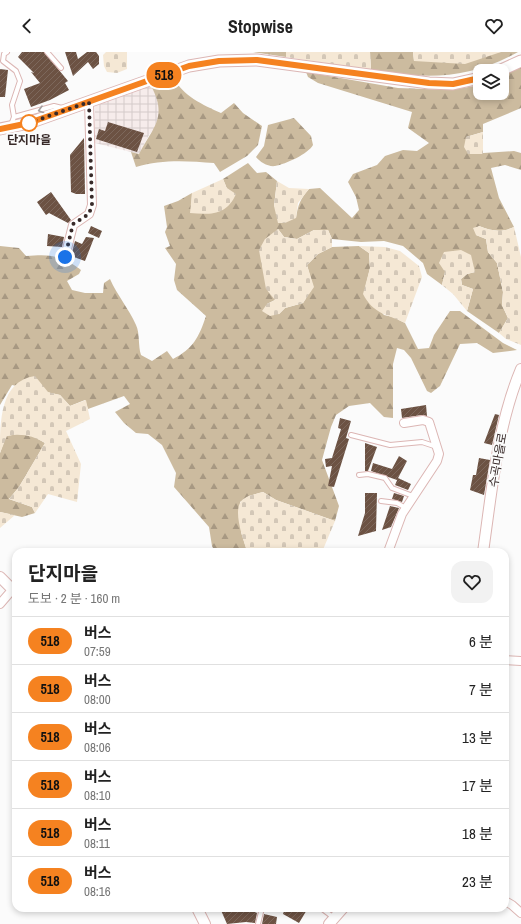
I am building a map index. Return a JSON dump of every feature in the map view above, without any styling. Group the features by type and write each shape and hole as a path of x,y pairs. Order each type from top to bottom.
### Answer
{"main road":[{"path":"8,124 29,123 189,66 240,59 429,83 453,84 473,80"},
{"path":"509,66 521,61"}],"street":[{"path":"65,257 73,224 89,214 92,205 89,102"},
{"name":"수곡마을로","path":"484,548 502,434 521,369"},
{"path":"390,548 406,508 437,461 438,454 429,422 423,420 404,423"},
{"path":"0,577 12,589"},
{"path":"0,604 12,593"},
{"path":"509,660 521,661"},
{"path":"509,904 521,913"},
{"path":"198,912 205,924"},
{"path":"332,921 340,912"}],"lane":[{"path":"7,52 4,54 2,60 16,71 20,81 12,105 8,124"},
{"path":"47,52 61,68"},
{"path":"351,435 390,445 422,442 437,447"},
{"path":"359,475 368,474 385,478 392,488 414,496"},
{"path":"381,501 397,503 406,508"},
{"path":"258,924 261,912"},
{"path":"324,912 332,921"}],"shaded area":[{"path":"151,86 158,98 160,114 154,129 149,135 139,154 95,143 95,106"}],"green space":[{"path":"106,52 127,52 127,69 117,73 107,72 104,66 103,55"},
{"path":"253,52 286,52 286,57"},
{"path":"286,52 370,52 371,70 286,57"},
{"path":"370,52 413,52 414,61 501,52 518,52 491,64 473,64 473,70 446,75 410,75 371,70"},
{"path":"413,52 501,52 465,64 414,61"},
{"path":"521,67 521,108 483,124 483,132 466,137 468,154 514,151 521,153 521,170 505,165 491,168 499,198 514,227 496,231 479,226 476,235 486,239 488,252 497,263 503,292 502,305 508,318 499,333 467,311 473,289 462,285 461,279 467,274 475,272 445,272 442,285 427,274 423,263 403,246 384,241 361,242 332,239 328,230 314,230 297,239 284,237 278,229 275,300 267,304 279,314 285,308 303,303 313,287 307,265 318,254 332,247 359,246 369,253 370,268 364,293 384,315 393,317 405,323 418,349 429,348 434,335 450,311 460,311 503,343 517,350 493,353 477,343 460,344 440,386 431,393 427,391 411,358 404,350 397,348 393,364 393,418 384,417 370,403 349,406 336,415 331,427 322,460 339,506 335,521 276,500 263,492 249,496 240,502 241,532 246,548 213,548 209,527 174,487 176,473 162,445 148,434 136,433 124,423 115,412 130,404 124,396 88,409 85,400 70,406 60,395 12,385 0,405 0,246 19,248 26,256 42,255 61,258 74,265 81,270 79,274 67,281 72,290 85,293 103,293 104,283 110,279 136,325 141,355 152,361 167,351 173,359 186,351 194,342 201,330 206,316 177,290 174,280 176,264 165,248 170,246 165,232 167,227 164,206 178,201 192,193 191,213 227,189 223,179 248,163 257,173 266,172 277,181 274,206 296,218 303,196 309,189 320,188 352,218 359,210 356,197 348,182 353,174 377,165 385,156 403,150 417,151 429,143 408,128 412,112 318,83 308,77 306,72 398,88 451,90 473,86 473,100 509,100 509,73"},
{"path":"173,77 182,90 188,95 221,113 234,103 243,113 262,126 258,145 247,156 220,172 214,163 175,161 146,164 136,167 131,152 139,154 157,122 158,106 151,86"},
{"path":"294,118 311,136 313,145 306,152 291,161 275,166 264,164 256,157 264,146 268,125"},
{"path":"483,132 483,154 468,154 464,147 466,137"},
{"path":"223,179 227,188 236,194 228,206 218,212 205,214 190,213 192,193"},
{"path":"277,181 289,188 309,189 298,203 296,218 285,223 278,223 274,206"},
{"path":"479,226 496,231 514,227 521,257 521,345 506,339 499,333 508,318 502,305 503,292 497,263 488,252 486,239 476,235 473,228"},
{"path":"278,229 284,237 297,239 314,230 328,230 332,239 332,247 318,254 307,265 314,287 303,303 285,308 279,314 270,316 262,311 267,304 275,300 266,289 259,250 265,239"},
{"path":"359,246 385,247 400,251 419,266 422,277 405,323 381,313 367,301 363,294 370,268 369,253"},
{"path":"461,250 471,255 475,272 467,274 461,279 462,285 473,289 467,311 453,294 442,285 445,272 439,263 444,252"},
{"path":"35,376 48,392 60,395 70,406 86,400 90,419 66,431 81,464 77,502 48,494 35,513 32,507 9,499 19,487 45,443 26,435 7,436 0,453 4,404 15,386 23,379"},
{"path":"17,434 33,436 45,443 19,487 9,499 32,507 35,513 22,517 0,512 0,453 6,436"},
{"path":"263,492 276,500 335,521 324,548 246,548 240,527 238,508 244,499"},
{"path":"0,512 15,515 0,528"}],"building":[{"path":"22,52 44,52 68,81 65,83 69,90 50,100 31,107 24,89 40,83 31,72 34,73 18,57"},
{"path":"65,52 76,52 78,59 87,52 96,52 99,56 99,64 93,69 88,62 73,76"},
{"path":"0,69 8,70 5,97 0,97"},
{"path":"108,122 144,133 137,152 96,139 99,129 105,131"},
{"path":"84,138 85,194 76,194 71,192 70,155"},
{"path":"51,192 71,220 68,223 49,213 46,215 37,202"},
{"path":"91,226 102,231 99,238 88,233"},
{"path":"48,234 64,237 62,247 47,246"},
{"path":"86,237 94,238 85,261 71,256 75,241 82,244"},
{"path":"426,405 427,416 422,415 402,418 401,409"},
{"path":"495,414 499,415 492,445 484,443"},
{"path":"340,418 351,421 346,438 349,439 334,487 328,486 332,466 326,467 325,459 332,458 341,429 338,428"},
{"path":"365,443 377,447 368,471 365,471"},
{"path":"399,456 407,461 397,480 371,471 373,463 392,469"},
{"path":"479,458 490,460 484,495 470,490 473,475 476,475"},
{"path":"398,478 411,484 408,490 395,485"},
{"path":"365,493 377,493 376,531 358,536 365,513"},
{"path":"394,493 404,496 402,502 392,499"},
{"path":"390,506 399,508 391,527 382,530"},
{"path":"222,912 257,913 255,923 246,922 227,924"},
{"path":"284,912 306,912 299,923 283,914"},
{"path":"264,914 277,917 276,924 262,924"}],"bus line":[{"name":"518","path":"0,129 29,123 189,66 219,61 240,59 257,60 403,81 429,83 453,84 473,80"}],"place":[{"name":"단지마을","path":"29,123"}],"route":[{"path":"29,123 89,102 92,205 89,214 73,224 65,257"}]}
